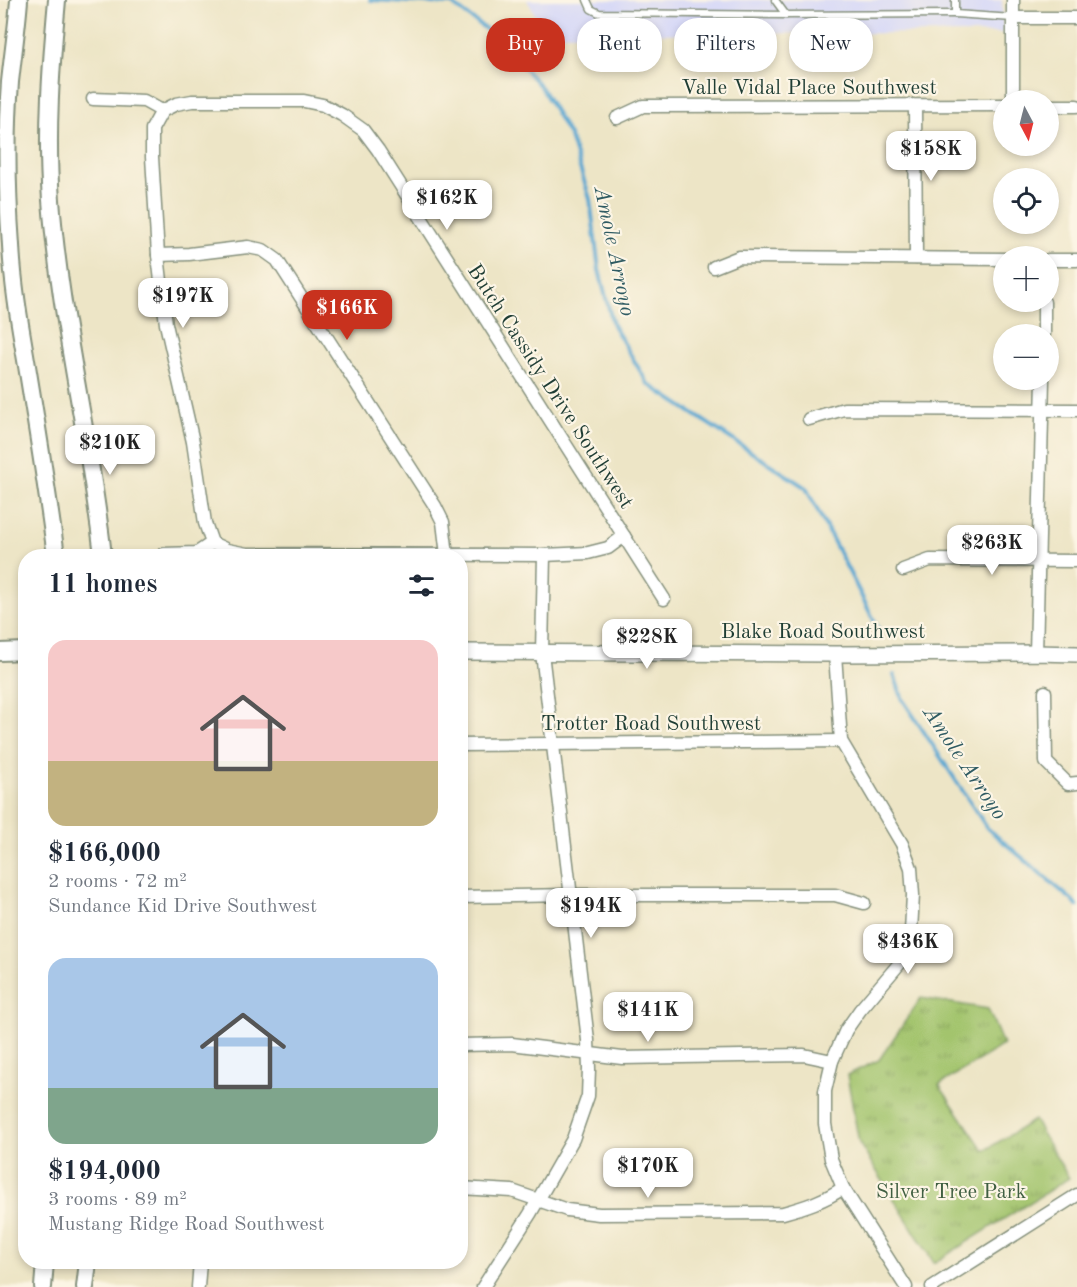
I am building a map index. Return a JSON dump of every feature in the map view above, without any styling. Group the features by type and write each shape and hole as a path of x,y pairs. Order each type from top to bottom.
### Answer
{"main road":[{"path":"19,4 10,83 8,139 11,247 14,284 55,549"},
{"path":"57,4 50,103 51,199 65,318 98,504 102,549"},
{"path":"0,652 18,651"},
{"path":"43,1287 44,1269"},
{"path":"85,1287 87,1269"}],"street":[{"path":"1013,0 1013,90"},
{"path":"1014,18 1077,18"},
{"path":"93,99 144,101 162,111 152,129 152,157 158,255 166,324 193,442 205,523 212,543 225,549"},
{"name":"Butch Cassidy Drive Southwest","path":"162,111 176,104 192,101 304,101 323,105 363,130 378,150 664,599"},
{"name":"Valle Vidal Place Southwest","path":"617,118 643,106 993,105"},
{"path":"915,106 916,258"},
{"path":"1059,106 1077,106"},
{"path":"158,255 248,247 263,250 277,260 435,506 443,522 446,549"},
{"path":"714,267 739,257 993,259"},
{"path":"1059,260 1077,260"},
{"path":"1036,652 1043,390"},
{"path":"809,419 844,409 1077,410"},
{"path":"468,555 588,553 608,548 624,536"},
{"path":"202,549 212,543"},
{"path":"483,1287 573,1139 588,1096 589,1054 542,652 544,555"},
{"path":"903,570 930,560 1077,561"},
{"name":"Blake Road Southwest","path":"468,652 835,654 1036,652 1077,654"},
{"path":"835,654 841,741 902,844 911,868 913,895 911,931 898,964 846,1030 832,1061 825,1091 825,1124 831,1159 843,1188 906,1287"},
{"path":"1045,692 1046,762 1068,784 1077,783"},
{"name":"Trotter Road Southwest","path":"468,745 841,741"},
{"path":"468,897 835,895 864,903"},
{"path":"468,1045 512,1044 622,1058 804,1055 832,1061"},
{"path":"468,1188 512,1191 567,1210 599,1214 783,1213 808,1207 843,1188"},
{"path":"932,1287 1077,1195"},
{"path":"198,1287 199,1269"}],"lane":[{"path":"587,0 591,9 599,13 955,14 1014,18"},
{"path":"775,0 786,15"},
{"path":"955,0 955,14"}],"shaded area":[{"path":"527,0 1002,0 1003,33 873,33 873,18 789,18 789,33 777,33 777,18 674,18 674,34 662,34 662,18 577,18 577,34 565,34 565,18 537,18"}],"green space":[{"name":"Silver Tree Park","path":"921,998 988,1009 1003,1045 939,1085 984,1151 1034,1120 1069,1178 934,1263 859,1143 847,1075 879,1060"}],"waterway":[{"name":"Amole Arroyo","path":"370,0 452,4 495,36 541,87 570,137 590,199 599,270 613,325 648,384 806,488 880,632"},
{"name":"Amole Arroyo","path":"894,675 903,700 987,828 1077,906"}]}
